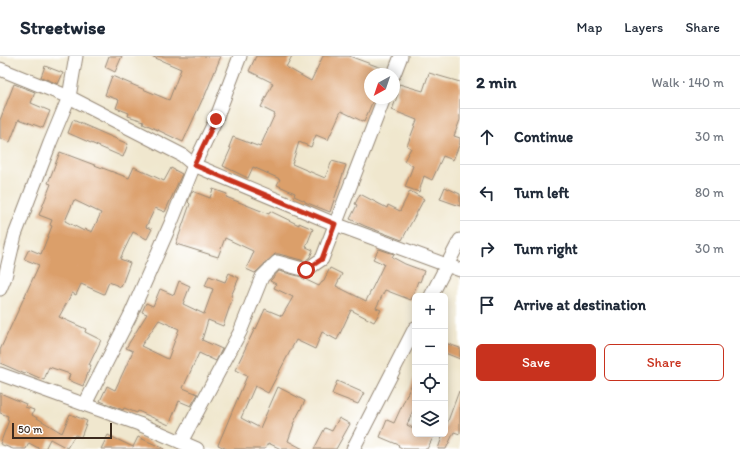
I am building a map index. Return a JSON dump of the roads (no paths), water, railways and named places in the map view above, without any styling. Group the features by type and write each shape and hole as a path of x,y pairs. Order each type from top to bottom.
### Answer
{"street":[{"path":"0,289 15,235 69,97 76,56"},
{"path":"85,404 130,316 171,223 194,165 216,119 240,56"},
{"path":"396,68 401,56"},
{"path":"0,69 69,97 182,155 194,165 335,224 460,270"},
{"path":"180,442 240,332 262,277 277,262 306,270 322,259 382,104"},
{"path":"433,293 460,240"},
{"path":"354,449 414,329"},
{"path":"0,374 139,424 197,449"}]}
